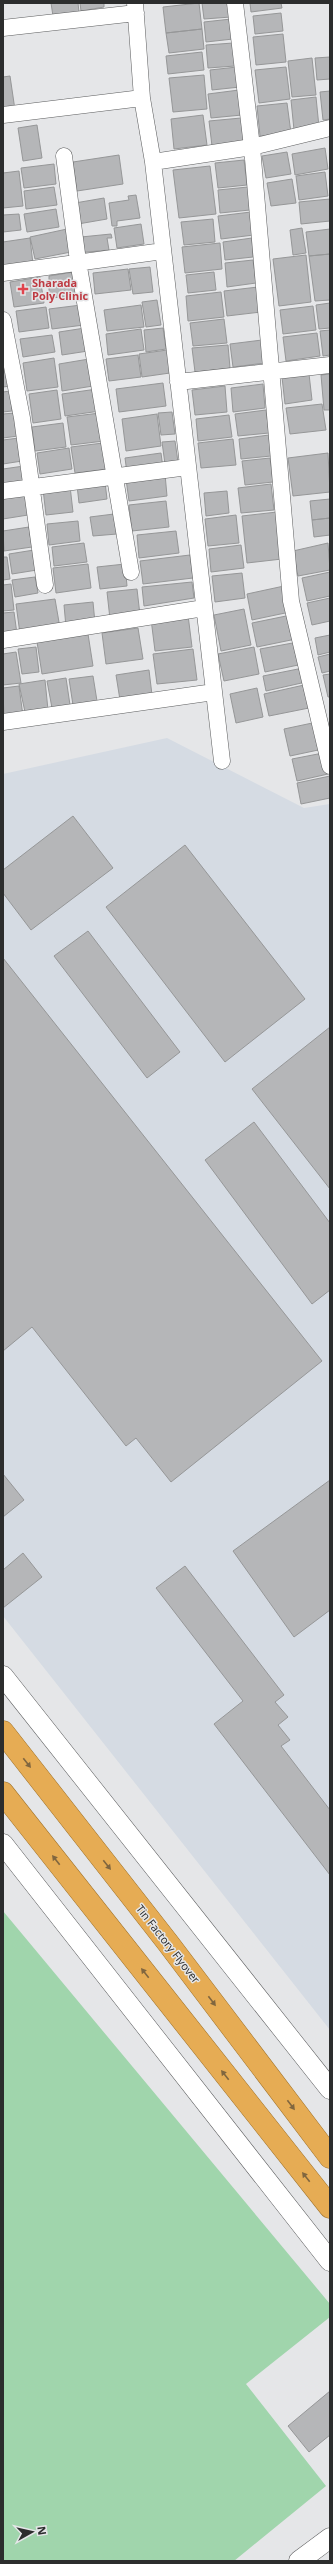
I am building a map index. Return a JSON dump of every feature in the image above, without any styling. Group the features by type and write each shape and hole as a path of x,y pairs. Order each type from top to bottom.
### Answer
{"highway":[{"name":"Tin Factory Flyover","path":"3,1732 168,1943 330,2157"},
{"path":"3,1793 330,2208"}],"street":[{"path":"235,3 252,147 292,601 330,766"},
{"path":"3,28 136,8 142,98 153,162 222,761"},
{"path":"3,115 142,98"},
{"path":"153,162 252,147 330,128"},
{"path":"64,156 78,261 131,572"},
{"path":"3,273 78,261 163,250"},
{"path":"3,320 22,418 45,585"},
{"path":"178,382 271,370 330,365"},
{"path":"3,491 31,486 188,467"},
{"path":"3,640 204,608"},
{"path":"3,722 214,692"},
{"path":"3,1676 330,2089"},
{"path":"3,1844 330,2261"},
{"path":"299,2561 330,2538"}],"shaded area":[{"path":"167,738 304,808 330,804 330,2030 3,1616 3,774"}],"green space":[{"path":"3,1911 330,2304 330,2317 246,2384 326,2486 234,2561 3,2561"}],"building":[{"path":"51,3 78,3 79,12 53,16"},
{"path":"80,3 104,3 104,7 81,11"},
{"path":"199,3 202,29 166,33 163,7"},
{"path":"202,3 230,3 231,17 204,19"},
{"path":"250,3 281,3 282,8 251,12"},
{"path":"281,13 283,31 255,34 253,16"},
{"path":"231,19 233,39 206,42 204,22"},
{"path":"202,29 204,49 169,53 166,33"},
{"path":"283,34 286,62 256,65 253,37"},
{"path":"233,43 235,66 208,68 206,45"},
{"path":"202,52 204,70 168,74 166,56"},
{"path":"330,57 330,79 317,80 315,58"},
{"path":"312,58 316,95 292,97 288,61"},
{"path":"237,67 240,87 212,90 210,70"},
{"path":"286,67 290,99 259,103 255,70"},
{"path":"204,75 207,109 173,112 169,78"},
{"path":"10,76 15,110 3,111 3,77"},
{"path":"239,90 242,115 211,118 208,94"},
{"path":"330,91 330,119 323,120 320,92"},
{"path":"316,97 319,127 294,130 291,100"},
{"path":"287,103 291,133 260,136 257,106"},
{"path":"203,115 207,145 174,149 171,119"},
{"path":"241,118 244,143 212,146 209,121"},
{"path":"37,125 42,158 23,161 18,128"},
{"path":"325,148 328,169 295,175 292,154"},
{"path":"287,152 291,174 266,178 262,156"},
{"path":"119,155 123,184 77,191 73,162"},
{"path":"244,160 247,185 218,188 215,163"},
{"path":"54,164 56,184 24,188 21,168"},
{"path":"210,166 216,214 179,218 173,170"},
{"path":"19,171 23,206 3,208 3,173"},
{"path":"325,172 328,196 299,200 296,176"},
{"path":"292,179 296,203 271,206 267,183"},
{"path":"54,187 57,205 26,209 24,191"},
{"path":"248,187 250,210 220,213 218,190"},
{"path":"136,195 140,218 117,221 117,226 112,226 109,203 129,200 128,196"},
{"path":"104,198 107,219 78,224 75,203"},
{"path":"330,199 330,221 301,224 299,202"},
{"path":"56,209 59,227 27,232 24,214"},
{"path":"251,212 254,235 221,239 218,216"},
{"path":"19,214 21,230 3,232 3,215"},
{"path":"213,219 215,242 184,245 181,222"},
{"path":"141,224 144,244 117,248 114,228"},
{"path":"302,228 306,253 293,255 290,230"},
{"path":"67,229 71,252 35,259 30,237"},
{"path":"330,229 330,254 309,256 306,232"},
{"path":"111,234 112,238 107,238 109,250 77,253 81,237"},
{"path":"30,238 33,264 3,268 3,242"},
{"path":"252,238 253,257 225,260 223,242"},
{"path":"220,243 222,269 185,273 182,247"},
{"path":"330,254 330,300 315,301 309,256"},
{"path":"306,255 311,302 279,306 273,259"},
{"path":"253,260 256,283 227,287 225,263"},
{"path":"150,267 153,292 133,294 129,269"},
{"path":"128,269 131,290 95,294 93,273"},
{"path":"74,272 78,296 49,298 49,276"},
{"path":"214,272 216,290 188,293 186,275"},
{"path":"40,277 44,303 14,307 10,282"},
{"path":"258,287 261,312 227,316 224,291"},
{"path":"221,292 224,317 188,321 186,296"},
{"path":"157,300 161,325 146,327 142,302"},
{"path":"330,303 330,328 319,329 316,305"},
{"path":"81,305 84,325 52,329 49,309"},
{"path":"141,305 144,327 107,331 104,310"},
{"path":"313,306 316,330 283,334 280,310"},
{"path":"46,307 49,328 19,332 16,311"},
{"path":"224,319 227,343 193,346 190,323"},
{"path":"85,328 88,351 62,355 59,332"},
{"path":"163,328 166,349 146,352 144,330"},
{"path":"141,329 144,350 108,355 106,334"},
{"path":"330,330 330,355 323,356 320,331"},
{"path":"317,333 320,356 286,361 283,337"},
{"path":"52,335 55,352 23,357 20,339"},
{"path":"262,340 265,363 233,367 230,344"},
{"path":"228,345 230,368 195,372 192,348"},
{"path":"167,350 170,373 142,377 139,354"},
{"path":"138,355 141,377 109,381 106,359"},
{"path":"54,358 58,387 27,391 23,363"},
{"path":"89,359 93,386 62,391 59,364"},
{"path":"3,362 7,362 10,386 3,387"},
{"path":"309,374 312,400 285,404 282,377"},
{"path":"330,374 330,410 324,410 321,375"},
{"path":"163,383 166,406 119,412 116,389"},
{"path":"263,384 265,408 233,412 231,388"},
{"path":"225,386 227,412 195,415 192,390"},
{"path":"97,389 100,411 65,416 62,394"},
{"path":"57,390 61,419 33,423 29,394"},
{"path":"10,391 12,411 3,412 3,392"},
{"path":"322,404 326,430 290,434 286,408"},
{"path":"266,410 269,433 238,436 235,414"},
{"path":"172,412 175,434 161,435 158,413"},
{"path":"15,413 18,436 3,438 3,414"},
{"path":"100,413 104,441 71,445 67,417"},
{"path":"157,414 161,446 126,451 122,419"},
{"path":"229,415 232,437 198,441 196,419"},
{"path":"63,423 66,447 35,451 32,427"},
{"path":"269,435 271,456 241,459 239,439"},
{"path":"19,438 22,461 3,464 3,440"},
{"path":"233,439 236,465 201,468 198,443"},
{"path":"175,441 178,462 165,464 162,442"},
{"path":"103,443 107,469 75,473 71,447"},
{"path":"69,448 72,469 40,474 37,453"},
{"path":"161,453 163,468 127,473 125,458"},
{"path":"328,453 330,492 293,496 288,458"},
{"path":"270,458 273,482 245,485 242,461"},
{"path":"24,466 26,484 3,487 3,469"},
{"path":"165,474 167,496 129,501 126,479"},
{"path":"105,482 107,499 79,503 77,485"},
{"path":"271,484 274,510 241,513 238,488"},
{"path":"70,486 73,512 46,515 43,489"},
{"path":"227,491 229,513 206,516 204,493"},
{"path":"25,494 28,515 3,519 3,497"},
{"path":"330,499 330,518 312,520 310,501"},
{"path":"166,501 169,527 132,531 129,505"},
{"path":"277,512 282,559 247,563 242,516"},
{"path":"114,514 117,534 93,536 90,517"},
{"path":"236,515 239,543 208,546 205,519"},
{"path":"330,518 330,535 314,537 312,520"},
{"path":"78,521 80,541 49,545 47,524"},
{"path":"29,527 32,547 4,551 3,531"},
{"path":"176,531 179,553 139,558 137,535"},
{"path":"84,543 87,562 54,566 52,547"},
{"path":"328,543 330,570 298,576 293,551"},
{"path":"241,545 244,568 211,572 209,549"},
{"path":"34,550 37,570 12,574 9,554"},
{"path":"190,555 193,578 143,584 140,561"},
{"path":"3,557 7,557 10,579 3,580"},
{"path":"88,564 91,588 56,593 53,568"},
{"path":"125,564 127,586 100,589 97,567"},
{"path":"330,572 330,596 307,601 302,578"},
{"path":"242,573 245,598 215,602 212,576"},
{"path":"35,577 38,593 15,597 12,580"},
{"path":"192,582 194,598 144,606 142,587"},
{"path":"11,584 14,610 3,611 3,585"},
{"path":"284,586 290,612 252,620 247,594"},
{"path":"137,589 140,615 110,619 107,592"},
{"path":"330,598 330,621 312,625 307,603"},
{"path":"55,599 60,628 20,634 16,604"},
{"path":"93,602 95,623 66,627 64,605"},
{"path":"244,609 251,645 221,651 214,615"},
{"path":"14,612 17,634 3,636 3,613"},
{"path":"188,615 192,647 155,651 151,619"},
{"path":"291,615 296,639 257,647 252,623"},
{"path":"138,628 143,659 106,664 102,633"},
{"path":"88,634 93,666 42,674 37,642"},
{"path":"330,635 330,652 318,655 315,638"},
{"path":"298,642 303,664 265,672 260,649"},
{"path":"36,647 39,672 22,674 18,649"},
{"path":"254,647 259,674 224,681 218,654"},
{"path":"193,649 197,680 157,684 153,654"},
{"path":"16,652 21,683 3,685 3,654"},
{"path":"330,654 330,671 322,673 318,657"},
{"path":"303,668 306,682 266,691 263,676"},
{"path":"149,670 152,695 120,700 116,675"},
{"path":"330,674 330,697 328,697 323,675"},
{"path":"93,676 97,701 73,705 69,679"},
{"path":"66,678 70,705 52,708 47,681"},
{"path":"45,680 48,710 25,712 19,684"},
{"path":"304,685 309,708 269,716 264,694"},
{"path":"19,686 23,716 4,719 3,688"},
{"path":"257,688 263,717 236,723 230,694"},
{"path":"317,722 323,749 290,756 284,729"},
{"path":"323,753 328,774 297,781 292,759"},
{"path":"330,776 330,798 301,804 297,783"},
{"path":"73,816 113,868 31,930 3,893 3,870"},
{"path":"185,845 305,999 225,1062 106,907"},
{"path":"88,931 180,1052 147,1078 54,956"},
{"path":"3,958 322,1361 171,1482 136,1438 126,1446 32,1327 3,1351"},
{"path":"330,1027 330,1189 252,1089"},
{"path":"254,1122 330,1223 330,1290 312,1304 205,1160"},
{"path":"3,1474 24,1500 3,1517"},
{"path":"330,1480 330,1610 294,1637 233,1551"},
{"path":"23,1553 42,1577 3,1608 3,1570"},
{"path":"185,1566 284,1695 275,1702 288,1717 278,1725 290,1740 281,1746 330,1810 330,1875 214,1724 243,1701 156,1588"},
{"path":"330,2391 330,2435 309,2452 288,2426"}],"place":[{"name":"Sharada Poly Clinic","path":"23,289"}]}
